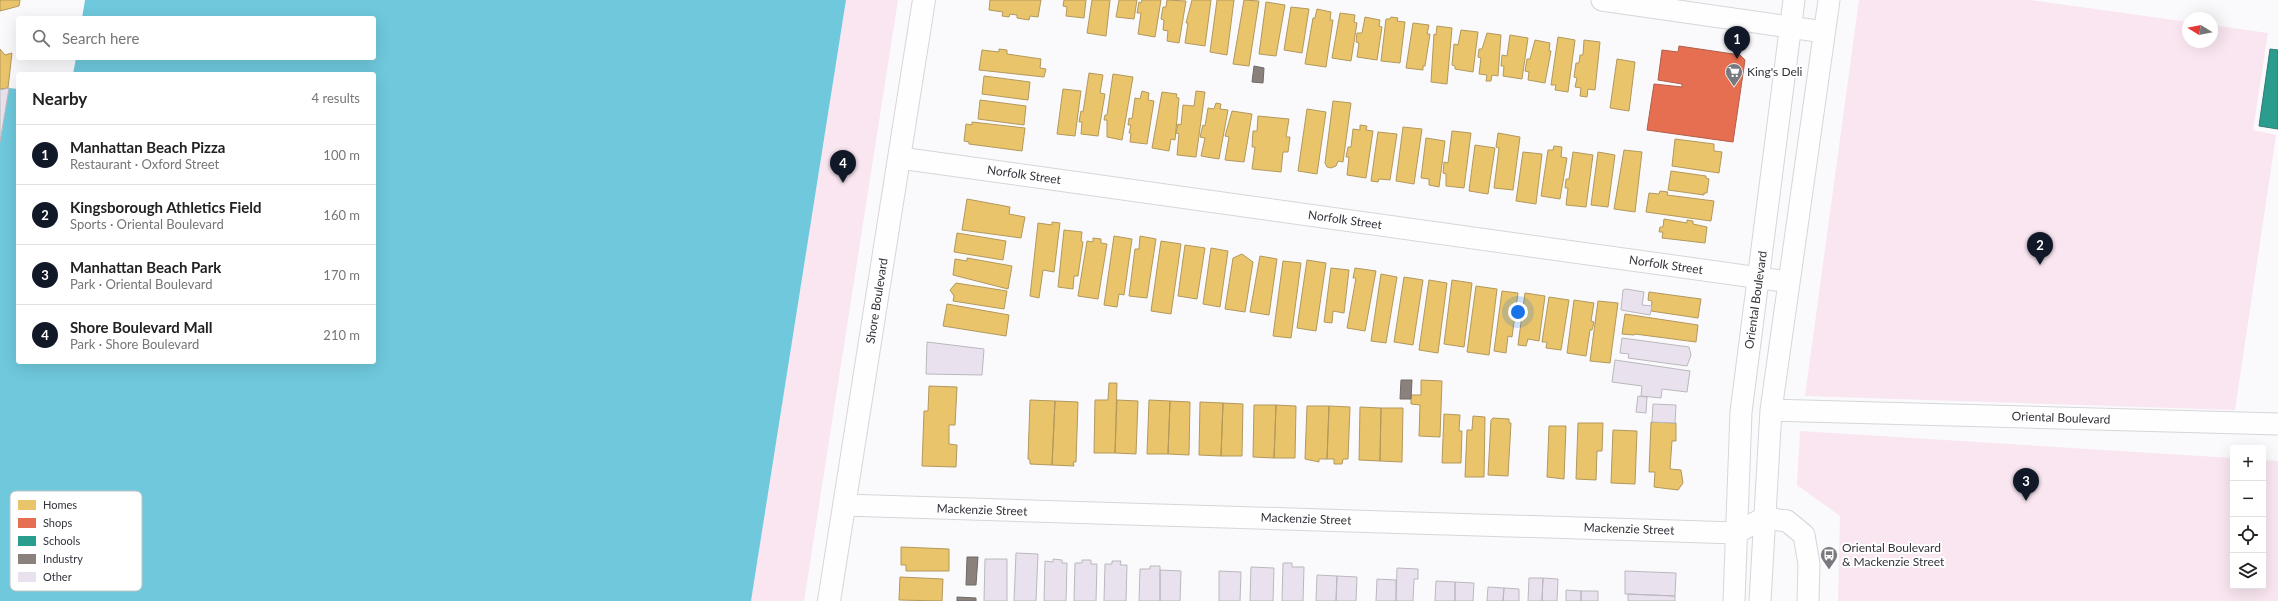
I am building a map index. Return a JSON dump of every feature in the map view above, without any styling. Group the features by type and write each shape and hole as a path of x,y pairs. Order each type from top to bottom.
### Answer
{"main road":[{"name":"Shore Boulevard","path":"829,601 924,0"}],"street":[{"path":"1602,0 1824,32"},
{"name":"Oriental Boulevard","path":"1734,601 1741,412 1760,278 1794,0"},
{"path":"1760,601 1771,410 1829,0"},
{"name":"Norfolk Street","path":"900,158 1789,282"},
{"name":"Oriental Boulevard","path":"1771,410 2278,424"},
{"name":"Mackenzie Street","path":"844,505 1736,533 1764,518"},
{"path":"1764,518 1787,521 1804,535 1809,564 1808,601"}],"shaded area":[{"path":"846,0 898,0 804,601 751,601"},
{"path":"1859,0 2031,0 2182,21 2182,48 2218,48 2218,26 2268,33 2253,130 2276,135 2235,410 1805,396"},
{"path":"1800,431 2230,458 2230,589 2266,589 2266,460 2278,461 2278,601 1838,601 1840,516 1797,485"}],"water":[{"path":"85,0 846,0 751,601 0,601 0,142 9,88 16,89 16,364 376,364 376,72 73,72 76,60 376,60 376,16 82,16"}],"building: Homes":[{"path":"0,0 20,0 19,6 0,11"},
{"path":"990,0 1041,0 1038,17 1030,16 1029,20 1017,18 1017,15 1010,14 1009,17 1002,16 1003,12 989,10"},
{"path":"1064,0 1086,0 1084,18 1066,16 1067,7 1063,6"},
{"path":"1092,0 1110,0 1106,36 1087,33"},
{"path":"1119,0 1137,0 1134,19 1116,17"},
{"path":"1142,0 1161,0 1155,37 1138,34 1141,13 1137,13 1139,2 1141,3"},
{"path":"1167,0 1186,1 1179,43 1167,41 1168,31 1163,30 1164,20 1161,19 1163,7 1166,7"},
{"path":"1192,0 1211,0 1205,46 1185,43 1188,23 1186,23"},
{"path":"1217,0 1234,0 1227,55 1210,52"},
{"path":"1244,0 1259,1 1249,66 1233,64"},
{"path":"1266,2 1285,5 1276,56 1259,54"},
{"path":"1291,7 1309,9 1302,53 1284,50"},
{"path":"1317,9 1331,12 1330,20 1333,20 1326,67 1305,64 1313,18 1315,18"},
{"path":"1340,13 1355,15 1354,22 1357,23 1351,61 1332,58"},
{"path":"1365,17 1380,20 1379,26 1382,27 1377,60 1357,57 1359,43 1356,42 1357,33 1362,33"},
{"path":"1391,17 1398,18 1397,21 1405,22 1400,63 1381,61 1386,19 1390,19"},
{"path":"1413,23 1429,25 1427,34 1430,34 1423,70 1406,68"},
{"path":"1437,26 1452,28 1447,84 1431,82 1434,34 1436,35"},
{"path":"1461,30 1478,32 1473,72 1455,69 1455,66 1452,65 1454,44 1458,45"},
{"path":"1487,33 1501,35 1498,76 1492,75 1491,81 1486,81 1487,75 1479,74 1481,58 1478,57 1479,49 1482,49"},
{"path":"1510,35 1528,38 1522,79 1503,76 1504,66 1501,66 1502,55 1507,56"},
{"path":"1558,37 1575,40 1568,92 1555,90 1556,85 1551,85"},
{"path":"1535,40 1550,43 1549,51 1551,51 1545,83 1528,80 1529,72 1525,71 1527,59 1530,59"},
{"path":"1584,40 1600,42 1595,90 1588,89 1587,97 1580,96 1581,88 1575,87 1577,78 1574,77 1576,63 1579,63 1580,55 1583,55"},
{"path":"0,49 5,55 12,53 8,88 0,89"},
{"path":"999,49 1007,50 1007,54 1041,59 1040,68 1046,69 1044,77 979,70 982,50 999,52"},
{"path":"1617,59 1635,62 1629,111 1610,108"},
{"path":"1089,73 1103,75 1100,93 1105,94 1098,136 1081,134 1082,122 1079,122 1081,111 1083,112"},
{"path":"1113,74 1133,77 1122,140 1107,137 1107,120 1104,120 1105,115 1107,115"},
{"path":"984,76 1030,82 1028,100 982,94"},
{"path":"1063,89 1081,91 1075,136 1057,134"},
{"path":"1142,91 1149,93 1148,100 1154,101 1147,144 1130,142 1131,133 1129,133 1131,125 1128,125 1129,118 1132,119 1135,98 1140,99"},
{"path":"1196,91 1205,92 1196,157 1177,155 1179,134 1176,133 1178,124 1181,125 1183,105 1194,106"},
{"path":"1162,92 1177,94 1176,97 1179,98 1175,140 1171,139 1169,151 1152,148"},
{"path":"980,100 1026,106 1024,125 978,119"},
{"path":"1333,101 1351,103 1343,162 1338,161 1336,166 1331,168 1327,167 1325,163"},
{"path":"1216,103 1221,104 1220,109 1228,110 1219,159 1201,156 1205,138 1200,137 1203,125 1205,126 1208,108 1214,109"},
{"path":"1307,109 1326,112 1317,174 1298,171"},
{"path":"1232,111 1252,114 1244,162 1225,160 1229,137 1225,136"},
{"path":"1258,116 1289,119 1286,137 1290,137 1288,152 1283,152 1281,172 1252,169 1255,147 1252,147 1253,131 1257,131"},
{"path":"972,122 1025,128 1022,151 969,144 969,142 964,141 966,124 972,125"},
{"path":"1360,125 1367,126 1366,130 1373,131 1366,178 1347,175 1349,157 1346,157 1348,147 1351,147 1353,129 1360,130"},
{"path":"1403,127 1422,129 1414,184 1396,181"},
{"path":"1452,131 1471,133 1464,188 1446,186 1446,174 1443,173 1444,162 1448,163"},
{"path":"1378,132 1397,134 1390,180 1379,179 1378,182 1371,181"},
{"path":"1498,133 1520,137 1513,190 1494,188 1499,148 1496,147"},
{"path":"1426,138 1445,141 1439,187 1429,185 1429,179 1421,178"},
{"path":"1675,139 1714,144 1714,151 1722,152 1719,173 1672,166"},
{"path":"1475,145 1495,148 1488,194 1469,191"},
{"path":"1554,146 1562,147 1561,157 1567,158 1560,199 1541,196 1548,150 1553,150"},
{"path":"1624,150 1642,152 1635,212 1614,209"},
{"path":"1523,152 1542,154 1536,204 1516,201"},
{"path":"1573,152 1593,155 1586,207 1566,205 1568,188 1565,188 1566,179 1569,179"},
{"path":"1598,152 1615,155 1608,207 1591,205"},
{"path":"1671,171 1706,176 1706,178 1709,179 1707,193 1704,193 1704,195 1668,190"},
{"path":"1660,191 1668,192 1667,195 1714,201 1711,221 1646,212 1649,193 1659,194"},
{"path":"967,199 1010,207 1009,214 1025,217 1021,238 962,230"},
{"path":"1664,219 1687,223 1687,220 1693,221 1693,224 1707,227 1705,243 1662,238 1663,232 1659,232 1660,227 1663,227"},
{"path":"1052,222 1060,223 1054,272 1043,270 1039,298 1030,296 1038,223 1052,225"},
{"path":"1064,230 1082,232 1081,241 1083,242 1078,276 1074,276 1073,289 1058,287"},
{"path":"957,233 1006,241 1003,260 954,252"},
{"path":"1114,236 1132,239 1124,295 1119,294 1117,307 1104,305"},
{"path":"1140,236 1156,239 1147,298 1129,296 1135,249 1139,249"},
{"path":"1093,238 1101,239 1101,243 1107,244 1098,299 1078,296 1087,241 1093,242"},
{"path":"1161,241 1181,244 1171,314 1151,311"},
{"path":"1185,245 1205,248 1197,299 1178,296"},
{"path":"1211,248 1228,251 1220,307 1203,304"},
{"path":"1242,254 1253,262 1245,312 1225,309 1233,258"},
{"path":"1260,256 1277,259 1269,315 1250,312"},
{"path":"967,258 1012,266 1008,289 953,275 955,259 967,261"},
{"path":"1307,260 1326,263 1316,331 1297,328"},
{"path":"1283,261 1301,263 1291,338 1273,336"},
{"path":"1331,268 1349,270 1344,313 1333,311 1332,323 1324,322"},
{"path":"1355,268 1376,271 1365,331 1347,328 1356,278 1353,278"},
{"path":"1381,274 1397,277 1386,343 1371,341"},
{"path":"1404,277 1423,280 1413,345 1394,342"},
{"path":"1429,280 1447,283 1438,353 1419,350"},
{"path":"1452,280 1472,283 1464,347 1444,344"},
{"path":"956,283 1007,291 1004,309 953,301 954,296 950,290"},
{"path":"1476,286 1497,289 1489,355 1467,352"},
{"path":"1502,291 1518,293 1512,337 1508,336 1506,353 1494,351"},
{"path":"1649,292 1701,299 1698,318 1651,311 1652,301 1648,300"},
{"path":"1525,293 1545,296 1539,341 1528,339 1526,346 1518,345"},
{"path":"1549,297 1569,300 1561,350 1546,348 1547,342 1542,342"},
{"path":"1574,300 1594,303 1591,321 1594,322 1592,330 1590,330 1586,356 1567,353"},
{"path":"1598,301 1618,303 1610,363 1590,361"},
{"path":"947,304 1009,315 1006,336 943,326"},
{"path":"1625,314 1698,325 1696,342 1635,334 1622,334"},
{"path":"1421,380 1442,381 1440,437 1419,436 1420,405 1411,404 1411,395 1421,395"},
{"path":"1109,383 1117,383 1115,453 1094,453 1095,400 1108,400"},
{"path":"929,386 957,387 955,425 949,425 949,444 957,445 956,467 922,466 924,411 928,411"},
{"path":"1030,400 1055,401 1052,465 1030,464 1030,460 1028,459"},
{"path":"1117,400 1138,401 1136,454 1115,453"},
{"path":"1149,400 1170,401 1168,454 1147,454"},
{"path":"1055,401 1078,402 1076,462 1073,462 1074,466 1052,465"},
{"path":"1170,401 1190,402 1189,455 1168,454"},
{"path":"1200,402 1223,403 1221,456 1199,455"},
{"path":"1223,403 1243,404 1242,456 1221,456"},
{"path":"1254,405 1276,405 1274,458 1253,457"},
{"path":"1276,405 1296,406 1295,458 1274,458"},
{"path":"1307,406 1329,406 1327,459 1319,459 1319,462 1305,459"},
{"path":"1329,406 1350,407 1348,459 1343,459 1342,464 1334,464 1334,459 1327,459"},
{"path":"1360,407 1381,408 1380,461 1359,460"},
{"path":"1381,408 1403,408 1402,462 1380,461"},
{"path":"1444,414 1460,415 1459,431 1462,431 1461,463 1442,463"},
{"path":"1473,416 1485,417 1484,477 1465,477 1467,430 1472,430"},
{"path":"1493,418 1509,419 1509,423 1511,423 1508,476 1488,475 1491,420"},
{"path":"1651,422 1676,423 1676,441 1672,441 1670,469 1681,470 1683,483 1678,490 1654,487 1655,472 1649,472"},
{"path":"1578,423 1603,423 1602,451 1597,451 1596,480 1576,479"},
{"path":"1549,426 1566,426 1564,479 1547,477"},
{"path":"1613,430 1637,431 1635,484 1611,483"},
{"path":"901,547 949,549 949,571 906,571 906,565 901,565"},
{"path":"900,577 943,579 942,601 899,600"}],"building: Shops":[{"path":"1679,46 1740,55 1745,60 1733,142 1647,130 1654,84 1682,87 1682,84 1658,80 1662,50 1678,52"}],"building: Schools":[{"path":"2270,49 2278,50 2278,129 2259,126"}],"building: Industry":[{"path":"1254,66 1264,68 1263,83 1252,82"},
{"path":"1401,380 1412,380 1411,399 1400,399"},
{"path":"967,557 978,557 976,585 966,585"},
{"path":"957,597 976,598 976,601 957,601"}],"building: Other":[{"path":"9,88 0,142 0,90"},
{"path":"1626,289 1644,292 1642,305 1652,306 1650,315 1621,310 1623,290"},
{"path":"1622,338 1689,347 1691,355 1687,366 1628,358 1629,354 1620,353"},
{"path":"927,342 984,349 982,375 926,374"},
{"path":"1615,360 1690,371 1687,392 1662,389 1661,398 1641,396 1642,386 1612,382"},
{"path":"1638,396 1647,397 1646,413 1636,412"},
{"path":"1653,404 1676,405 1675,423 1652,422"},
{"path":"1016,553 1038,554 1036,601 1014,601"},
{"path":"985,559 1007,559 1007,601 984,601"},
{"path":"1053,559 1062,560 1062,563 1067,563 1066,601 1044,601 1045,561 1053,562"},
{"path":"1082,560 1091,560 1091,564 1097,564 1096,601 1074,601 1075,563 1082,563"},
{"path":"1112,561 1121,561 1120,565 1127,565 1126,601 1104,601 1105,564 1112,564"},
{"path":"1283,563 1292,563 1292,567 1304,567 1303,601 1282,601"},
{"path":"1150,566 1160,566 1160,601 1139,601 1140,569 1150,569"},
{"path":"1251,567 1274,568 1273,601 1250,601"},
{"path":"1397,568 1418,569 1418,579 1414,579 1413,601 1396,601"},
{"path":"1160,570 1181,571 1180,601 1160,601"},
{"path":"1219,571 1241,572 1240,601 1219,601"},
{"path":"1625,571 1676,573 1675,596 1625,594"},
{"path":"1317,575 1337,576 1336,601 1316,601"},
{"path":"1337,576 1357,577 1356,601 1336,601"},
{"path":"1529,578 1543,578 1542,601 1528,601"},
{"path":"1543,578 1558,579 1557,601 1542,601"},
{"path":"1377,579 1396,580 1396,601 1376,601"},
{"path":"1436,581 1455,582 1455,601 1435,601"},
{"path":"1455,582 1474,583 1473,601 1455,601"},
{"path":"1488,587 1504,588 1503,601 1487,601"},
{"path":"1504,588 1519,589 1519,601 1503,601"},
{"path":"1566,590 1581,591 1581,601 1566,601"},
{"path":"1581,591 1598,591 1598,601 1581,601"},
{"path":"1628,594 1675,596 1675,601 1628,601"}],"place":[{"name":"Manhattan Beach Pizza","path":"1737,59"},
{"name":"King's Deli","path":"1734,87"},
{"name":"Shore Boulevard Mall","path":"843,183"},
{"name":"Kingsborough Athletics Field","path":"2040,265"},
{"name":"Manhattan Beach Park","path":"2026,501"},
{"name":"Oriental Boulevard & Mackenzie Street","path":"1829,570"}]}
